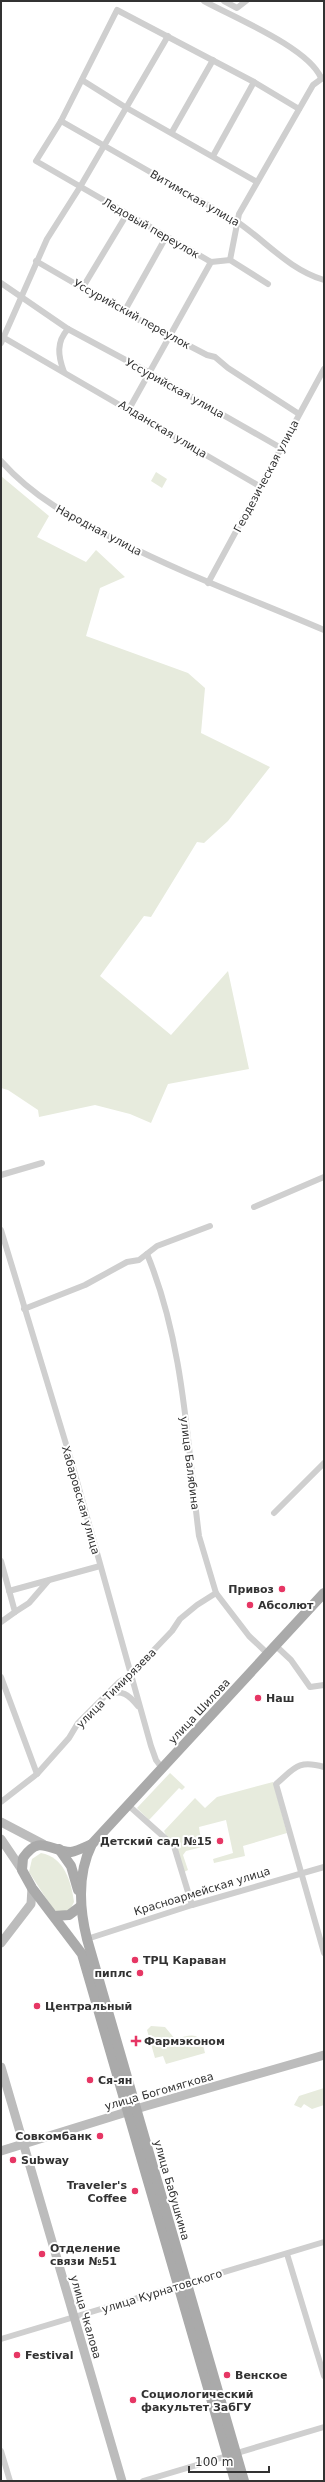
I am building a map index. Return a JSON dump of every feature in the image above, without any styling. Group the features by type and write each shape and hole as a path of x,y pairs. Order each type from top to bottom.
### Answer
{"main road":[{"name":"улица Шилова","path":"92,1844 324,1593"},
{"path":"1,1822 43,1844 70,1852 92,1844"},
{"path":"1,1839 22,1870"},
{"path":"22,1870 21,1863 26,1853 36,1846 43,1844"},
{"path":"81,1906 83,1862 92,1844"},
{"path":"59,1849 71,1866 81,1906"},
{"name":"улица Бабушкина","path":"22,1870 32,1888 82,1954 132,2111 232,2454 244,2481"},
{"path":"1,1943 24,1916 31,1904 32,1888"},
{"path":"24,1916 36,1908 69,1915 81,1906"},
{"name":"улица Бабушкина","path":"81,1906 132,2111"},
{"name":"улица Богомягкова","path":"1,2152 132,2111 324,2056"},
{"name":"улица Чкалова","path":"1,2067 122,2481"},
{"name":"улица Бабушкина","path":"232,2454 235,2481"}],"street":[{"path":"204,1 279,41 313,64 323,77 313,85 236,221 230,260 268,284"},
{"path":"224,1 236,8 246,1"},
{"path":"61,121 117,10 254,82 299,109"},
{"path":"2,339 47,239 80,187 125,107 168,36"},
{"path":"172,132 213,60"},
{"path":"82,80 125,107 172,132 257,182"},
{"path":"213,156 254,82"},
{"name":"Витимская улица","path":"61,121 236,221 260,237 291,266 324,280"},
{"name":"Ледовый переулок","path":"61,121 36,161 211,262 230,260"},
{"path":"83,288 127,214"},
{"path":"124,312 166,237"},
{"name":"Уссурийский переулок","path":"36,261 124,312 207,355 216,357 228,368 299,414"},
{"path":"129,409 148,372 211,262"},
{"name":"Уссурийская улица","path":"1,283 68,329 148,372 281,448"},
{"path":"64,372 58,353 61,341 68,329"},
{"name":"Алданская улица","path":"2,339 129,409 261,487"},
{"name":"Геодезическая улица","path":"208,583 324,369"},
{"name":"Народная улица","path":"1,461 18,480 49,504 150,557 208,583 324,630"},
{"path":"1,1175 42,1163"},
{"path":"254,1207 324,1176"},
{"path":"24,1310 85,1285 127,1262 139,1260 157,1246 210,1226"},
{"name":"Хабаровская улица","path":"1,1230 24,1310 73,1467 140,1709 156,1760 162,1768"},
{"name":"улица Балябина","path":"147,1254 162,1291 175,1344 199,1536 216,1593 249,1636 268,1654"},
{"path":"274,1513 324,1463"},
{"path":"1,1561 15,1612"},
{"path":"9,1591 100,1566"},
{"path":"1,1622 29,1603 49,1580"},
{"name":"улица Тимирязева","path":"1,1802 38,1774 69,1738 78,1723 107,1694 130,1675 172,1631 180,1619 197,1605 216,1593"},
{"path":"276,1646 291,1660 310,1687 324,1685"},
{"path":"1,1677 38,1774"},
{"path":"107,1694 121,1691 126,1693 140,1709"},
{"path":"324,1767 299,1765 288,1771 276,1784 324,1953"},
{"path":"128,1805 174,1846 192,1905"},
{"name":"Красноармейская улица","path":"88,1939 192,1905 324,1867"},
{"name":"улица Курнатовского","path":"1,2339 324,2242"},
{"path":"287,2254 324,2376"},
{"path":"143,2481 324,2427"},
{"path":"1,2451 10,2481"}],"shaded area":[{"path":"156,472 167,479 162,488 151,481"},
{"path":"1,476 49,516 37,537 86,562 96,550 125,577 100,588 86,636 188,673 205,688 201,733 270,767 228,821 204,843 197,842 151,917 144,916 100,976 171,1035 228,971 249,1069 168,1084 151,1123 130,1114 95,1105 39,1117 38,1110 8,1090 1,1088"},
{"path":"170,1773 185,1787 182,1790 179,1788 149,1820 137,1808"},
{"path":"273,1782 287,1833 243,1846 245,1856 214,1863 213,1859 233,1853 226,1820 199,1827 202,1847 186,1851 183,1855 188,1870 184,1872 164,1831 195,1798 205,1808 217,1797"},
{"path":"41,1853 49,1855 55,1859 65,1871 71,1886 74,1902 69,1912 58,1912 53,1909 29,1872 32,1859"},
{"path":"151,2026 165,2027 175,2039 186,2036 198,2037 205,2053 166,2064 163,2056 155,2058 147,2030"},
{"path":"324,2088 324,2105 312,2109 304,2104 301,2108 294,2105 299,2096"}],"place":[{"name":"Привоз","path":"282,1589"},
{"name":"Абсолют","path":"250,1605"},
{"name":"Наш","path":"258,1698"},
{"name":"Детский сад №15","path":"220,1841"},
{"name":"ТРЦ Караван","path":"135,1960"},
{"name":"пиплс","path":"140,1973"},
{"name":"Центральный","path":"37,2006"},
{"name":"Фармэконом","path":"136,2041"},
{"name":"Ся-ян","path":"90,2080"},
{"name":"Совкомбанк","path":"100,2136"},
{"name":"Subway","path":"13,2160"},
{"name":"Traveler's Coffee","path":"135,2191"},
{"name":"Отделение связи №51","path":"42,2254"},
{"name":"Festival","path":"17,2355"},
{"name":"Венское","path":"227,2375"},
{"name":"Социологический факультет ЗабГУ","path":"133,2400"}]}
